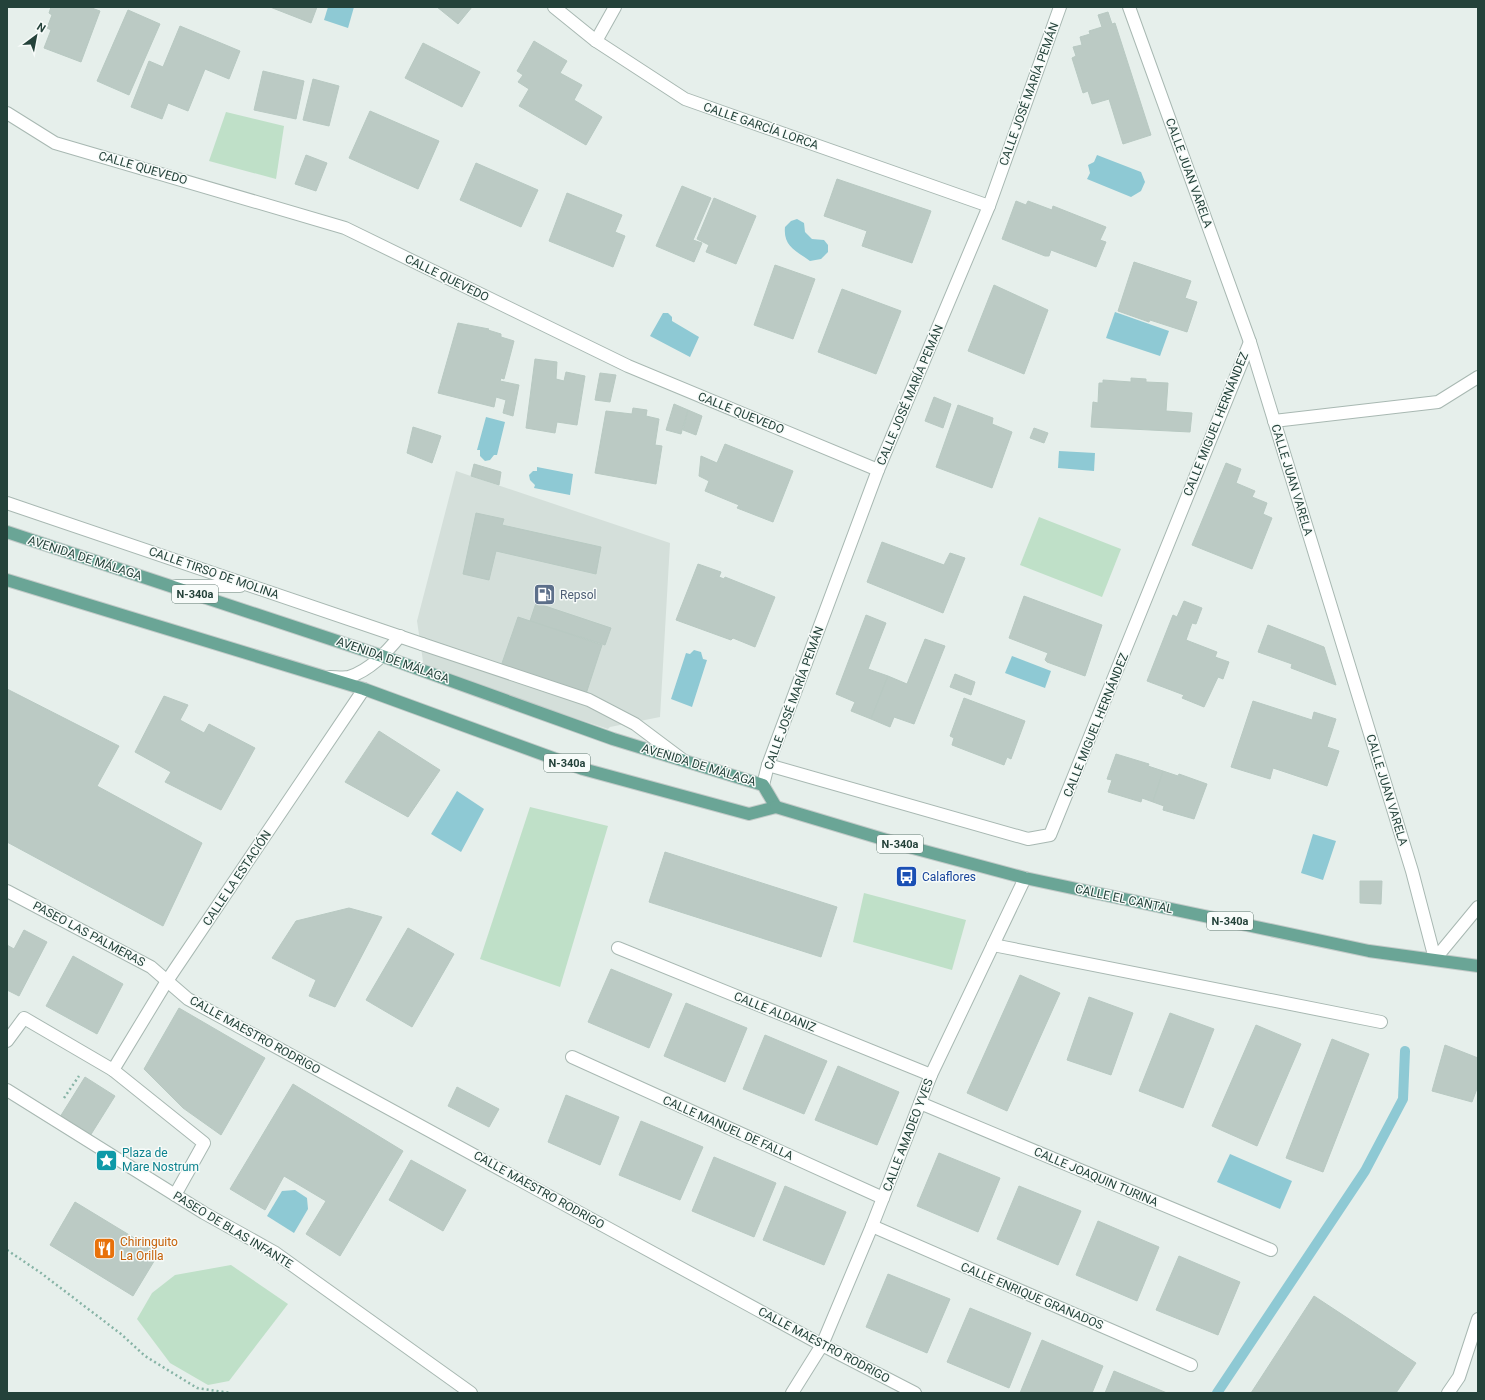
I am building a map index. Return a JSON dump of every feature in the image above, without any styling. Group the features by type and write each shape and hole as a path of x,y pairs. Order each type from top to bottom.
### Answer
{"main road":[{"name":"AVENIDA DE MÁLAGA","path":"7,532 382,656 613,739 763,785 776,807"},
{"name":"N-340a","path":"7,580 364,689 591,771 749,814 776,807"},
{"name":"CALLE EL CANTAL","path":"776,807 913,848 1024,878 1369,951 1478,966"}],"street":[{"name":"CALLE GARCÍA LORCA","path":"554,7 596,41 685,99 989,206"},
{"path":"596,41 615,7"},
{"name":"CALLE JOSÉ MARÍA PEMÁN","path":"763,785 768,765 878,470 989,206 1060,7"},
{"name":"CALLE JUAN VARELA","path":"1129,7 1250,342 1412,871 1435,959"},
{"name":"CALLE QUEVEDO","path":"7,113 55,143 345,228 628,366 878,470"},
{"name":"CALLE MIGUEL HERNÁNDEZ","path":"768,765 1028,839 1050,835 1250,342"},
{"path":"1274,421 1438,402 1478,378"},
{"name":"CALLE TIRSO DE MOLINA","path":"7,503 589,700 635,724 686,762"},
{"path":"171,586 249,586"},
{"path":"327,678 348,677 370,666 382,656 400,636"},
{"name":"CALLE LA ESTACIÓN","path":"113,1070 167,981 364,689"},
{"name":"CALLE AMADEO YVES","path":"792,1393 822,1345 872,1226 931,1075 1024,878"},
{"name":"PASEO LAS PALMERAS","path":"7,891 151,967 167,981"},
{"path":"1435,959 1478,907"},
{"path":"992,945 1381,1022"},
{"name":"CALLE ALDANIZ","path":"618,948 931,1075"},
{"name":"CALLE MAESTRO RODRIGO","path":"167,981 188,999 822,1345 915,1393"},
{"path":"7,1041 24,1018 113,1070 204,1143 175,1195"},
{"name":"CALLE MANUEL DE FALLA","path":"572,1057 883,1198"},
{"name":"PASEO DE BLAS INFANTE","path":"7,1090 175,1195 274,1252 471,1393"},
{"name":"CALLE JOAQUIN TURINA","path":"920,1103 1271,1250"},
{"name":"CALLE ENRIQUE GRANADOS","path":"872,1226 1191,1365"},
{"path":"1448,1393 1459,1377 1478,1319"}],"path":[{"path":"52,1118 91,1057"},
{"path":"7,1250 41,1273 121,1334 145,1356 197,1388 231,1393"}],"shaded area":[{"name":"Repsol","path":"456,471 670,543 660,717 610,727 608,729 424,668 417,621"}],"green space":[{"path":"226,112 284,126 276,179 209,161"},
{"path":"1039,517 1121,549 1102,597 1020,565"},
{"path":"530,807 608,826 560,987 480,959"},
{"path":"864,893 966,920 952,970 853,942"},
{"path":"231,1265 288,1304 229,1381 208,1385 170,1363 137,1319 152,1293 175,1275"}],"water":[{"path":"328,7 354,7 348,28 324,20"},
{"path":"1097,155 1141,172 1145,182 1141,191 1131,197 1087,179 1090,173 1088,165 1094,162"},
{"path":"797,219 804,223 805,232 812,239 824,240 828,245 828,252 821,259 810,261 795,251 788,243 785,234 785,227 791,221"},
{"path":"1115,312 1169,331 1160,356 1106,338"},
{"path":"663,313 668,313 672,317 672,321 699,337 690,357 650,336"},
{"path":"486,417 505,422 497,455 494,455 490,460 485,461 480,456 480,450 477,450"},
{"path":"1059,451 1095,453 1094,471 1058,468"},
{"path":"537,467 573,474 570,495 534,488 535,485 530,480 529,475 533,471 537,471"},
{"path":"694,650 701,652 703,659 707,660 692,707 671,699 686,653 690,654"},
{"path":"1012,656 1051,671 1045,688 1005,673"},
{"path":"457,791 484,809 461,852 431,834"},
{"path":"1313,834 1336,841 1323,880 1301,873"},
{"path":"1230,1154 1292,1181 1280,1209 1217,1182"},
{"path":"295,1190 307,1198 308,1209 294,1233 267,1216 282,1191"}],"building":[{"path":"51,7 89,7 100,11 81,62 44,48 51,30 47,28 52,15 49,13"},
{"path":"270,7 317,7 311,23"},
{"path":"437,7 472,7 458,24"},
{"path":"128,10 160,24 129,95 97,81"},
{"path":"1108,12 1112,24 1115,23 1151,135 1123,144 1109,99 1092,104 1088,91 1083,93 1072,58 1076,56 1073,47 1082,45 1080,37 1090,34 1089,31 1102,27 1098,15"},
{"path":"180,26 240,51 229,79 205,69 188,111 168,103 162,119 131,107 149,61 163,67"},
{"path":"534,41 567,61 560,73 582,85 574,100 602,117 586,145 519,106 529,89 518,82 523,75 517,71"},
{"path":"423,43 480,72 462,107 405,78"},
{"path":"263,71 304,81 296,119 254,110"},
{"path":"313,79 339,86 329,126 303,120"},
{"path":"370,111 439,141 418,189 349,158"},
{"path":"306,155 327,163 316,191 295,184"},
{"path":"476,163 538,190 521,227 460,200"},
{"path":"837,179 931,211 912,263 862,246 867,231 824,216"},
{"path":"682,186 711,198 693,240 702,243 694,262 656,246"},
{"path":"567,193 622,215 615,232 625,236 613,267 549,241"},
{"path":"714,198 756,216 736,264 706,252 709,245 697,239"},
{"path":"1016,201 1026,205 1028,201 1052,210 1053,206 1106,227 1100,240 1106,242 1096,267 1051,250 1049,256 1045,256 1002,239"},
{"path":"1134,262 1191,281 1185,298 1197,302 1187,332 1150,320 1149,322 1118,311"},
{"path":"775,265 815,279 793,339 754,325"},
{"path":"994,285 1048,310 1024,374 968,351"},
{"path":"842,289 901,311 876,374 818,352"},
{"path":"458,323 489,329 488,330 501,334 501,337 514,341 504,379 501,378 500,381 519,385 513,416 503,413 506,400 496,397 494,407 438,393"},
{"path":"535,359 557,362 556,379 564,381 566,372 585,376 577,425 557,422 555,433 526,428"},
{"path":"600,373 616,375 610,402 595,400"},
{"path":"1131,378 1146,379 1146,382 1168,383 1166,411 1192,413 1190,432 1091,427 1093,402 1098,403 1099,383 1103,383 1103,380 1131,382"},
{"path":"934,397 951,404 943,428 925,421"},
{"path":"674,404 688,410 681,434 666,430"},
{"path":"958,405 993,418 992,424 1012,432 992,488 936,467"},
{"path":"633,408 647,410 646,416 659,419 655,445 662,446 656,484 595,473 606,411 632,414"},
{"path":"688,410 702,416 696,435 683,430"},
{"path":"413,427 441,436 432,463 407,453"},
{"path":"1034,428 1048,433 1044,443 1030,438"},
{"path":"725,444 793,471 773,522 737,508 739,505 705,491 709,481 699,476 701,456 717,463"},
{"path":"1226,463 1241,469 1236,483 1255,491 1252,497 1267,503 1263,514 1272,518 1252,569 1192,545"},
{"path":"474,464 501,472 499,485 471,476"},
{"path":"476,513 504,519 502,525 601,547 596,574 496,551 489,580 463,574"},
{"path":"882,542 944,565 950,553 965,558 943,613 867,582"},
{"path":"698,564 721,572 719,577 724,579 725,577 775,597 755,647 733,638 731,640 676,620"},
{"path":"1024,596 1102,625 1085,676 1047,662 1045,660 1048,653 1009,638"},
{"path":"1184,601 1202,608 1196,624 1192,623 1186,640 1217,652 1215,657 1229,662 1223,679 1218,677 1204,707 1182,698 1184,695 1147,681 1173,615 1177,617"},
{"path":"536,603 611,628 605,645 530,621"},
{"path":"866,615 886,623 868,669 888,676 871,719 851,711 855,702 836,694"},
{"path":"518,617 602,645 585,697 500,669"},
{"path":"1268,625 1324,647 1336,685 1291,668 1292,664 1258,652"},
{"path":"925,639 945,646 914,724 894,717 890,727 871,719 888,676 907,684"},
{"path":"955,674 975,682 971,695 950,687"},
{"path":"7,689 119,746 97,786 202,843 163,926 7,842"},
{"path":"164,696 188,705 180,720 204,733 209,724 255,748 221,810 165,782 171,772 135,752"},
{"path":"964,698 1025,721 1011,759 1007,757 1004,765 952,745 954,738 950,736"},
{"path":"1253,701 1312,720 1314,712 1336,719 1327,747 1339,751 1327,786 1273,768 1270,779 1231,767"},
{"path":"379,731 440,770 408,817 345,782"},
{"path":"1116,754 1149,764 1148,766 1163,771 1153,802 1142,798 1141,802 1108,792 1112,780 1107,779"},
{"path":"1163,771 1178,776 1179,774 1207,784 1194,819 1163,810 1164,806 1153,802"},
{"path":"665,852 837,907 821,957 649,902"},
{"path":"1360,881 1382,881 1381,904 1360,903"},
{"path":"349,908 382,917 335,1007 309,996 316,980 272,958 296,921"},
{"path":"408,928 454,954 412,1027 366,1000"},
{"path":"24,930 47,942 19,996 7,990 7,945 14,949"},
{"path":"73,956 123,984 97,1034 46,1006"},
{"path":"611,969 672,994 649,1048 588,1022"},
{"path":"1020,975 1060,993 1007,1111 967,1093"},
{"path":"1089,997 1133,1013 1111,1075 1067,1060"},
{"path":"686,1003 747,1028 725,1082 664,1056"},
{"path":"179,1008 265,1058 221,1135 183,1108 144,1069"},
{"path":"1170,1013 1214,1029 1183,1108 1139,1091"},
{"path":"1256,1025 1301,1044 1257,1146 1212,1126"},
{"path":"765,1035 827,1061 804,1114 743,1089"},
{"path":"1332,1039 1369,1054 1323,1172 1286,1158"},
{"path":"1445,1045 1478,1058 1478,1086 1472,1102 1432,1091"},
{"path":"838,1066 899,1092 877,1145 815,1120"},
{"path":"85,1077 115,1096 90,1136 60,1117"},
{"path":"293,1084 403,1151 340,1256 306,1234 326,1201 284,1176 265,1210 230,1189"},
{"path":"457,1087 499,1109 489,1127 448,1106"},
{"path":"566,1095 619,1117 600,1165 548,1142"},
{"path":"641,1121 703,1147 680,1200 619,1175"},
{"path":"939,1153 1000,1178 978,1232 917,1206"},
{"path":"714,1157 776,1183 754,1237 692,1211"},
{"path":"411,1160 466,1190 443,1231 389,1200"},
{"path":"785,1186 846,1212 824,1265 763,1240"},
{"path":"1019,1186 1081,1211 1058,1265 997,1239"},
{"name":"Chiringuito La Orilla","path":"75,1202 159,1253 133,1296 50,1245"},
{"path":"1098,1221 1159,1247 1137,1301 1076,1275"},
{"path":"1179,1256 1240,1282 1218,1335 1156,1310"},
{"path":"888,1274 950,1299 927,1353 866,1327"},
{"path":"1314,1296 1416,1363 1396,1393 1251,1393"},
{"path":"970,1308 1031,1333 1009,1388 947,1362"},
{"path":"1042,1340 1103,1366 1092,1393 1020,1393"},
{"path":"1114,1371 1167,1393 1105,1393"}],"waterway":[{"path":"1217,1393 1365,1171 1403,1099 1405,1051"}],"place":[{"name":"Repsol","path":"545,595"},
{"name":"Calaflores","path":"907,877"},
{"name":"Plaza de Mare Nostrum","path":"107,1160"},
{"name":"Chiringuito La Orilla","path":"105,1249"}]}
